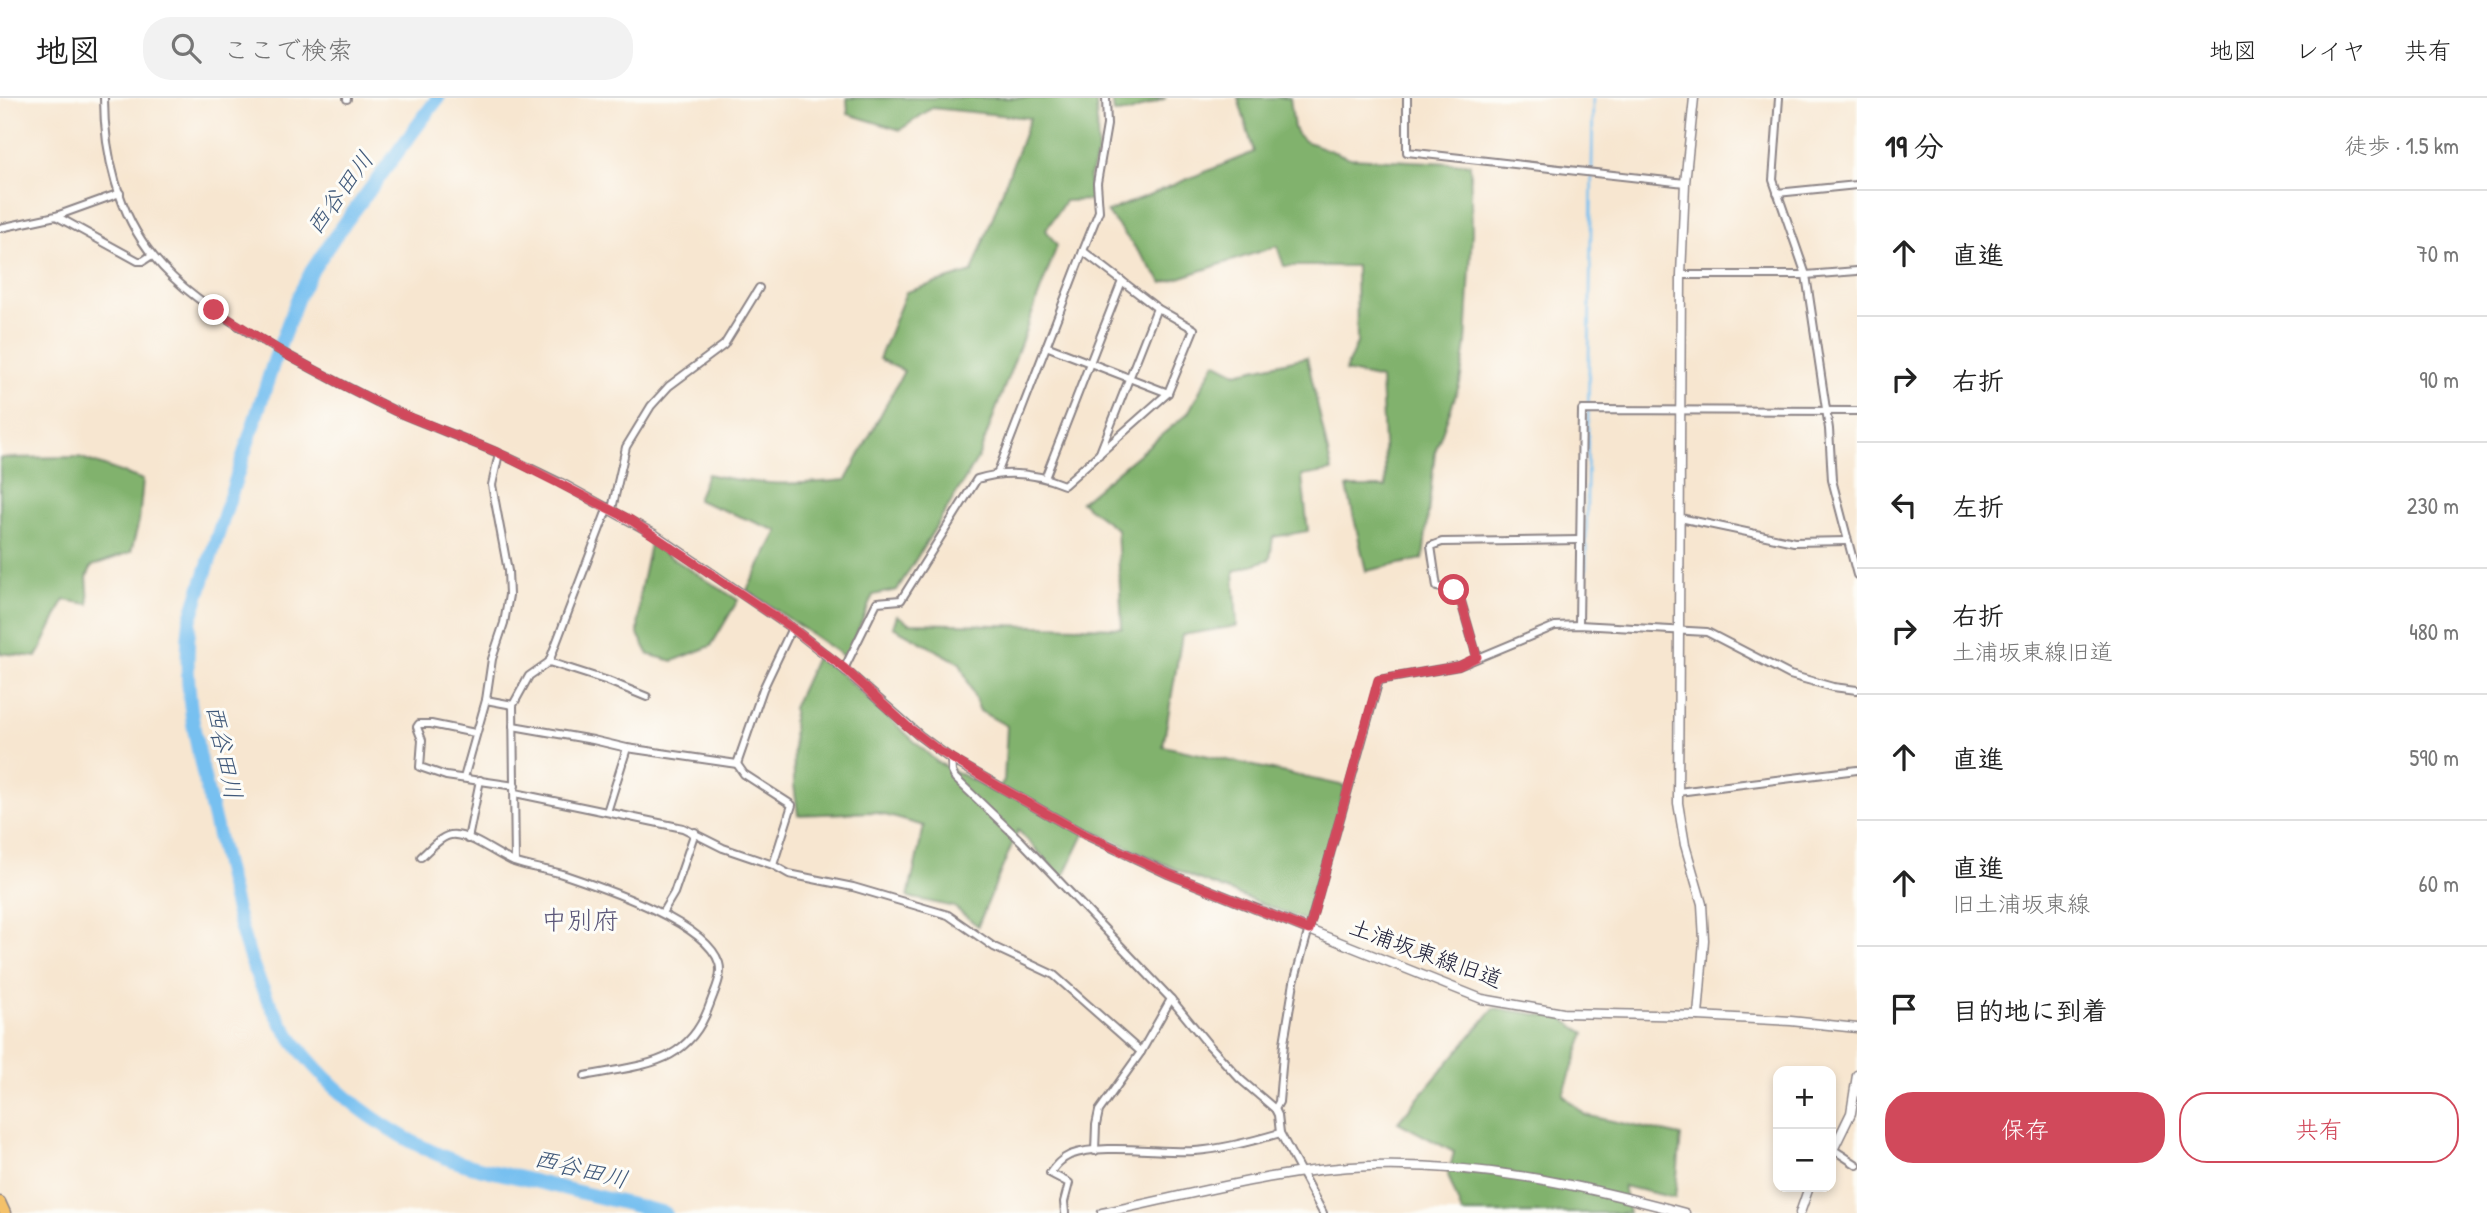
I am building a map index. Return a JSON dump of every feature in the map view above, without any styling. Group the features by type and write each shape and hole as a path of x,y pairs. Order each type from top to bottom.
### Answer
{"main road":[{"path":"0,1202 5,1213"}],"street":[{"path":"104,98 107,149 120,193 152,255 184,288 287,355 397,412 499,453 561,483"},
{"path":"997,474 1099,211 1097,183 1107,125 1106,98"},
{"path":"1407,98 1407,152 1685,183"},
{"path":"1694,98 1685,183 1681,275 1678,792 1685,845 1702,904 1704,940 1698,1016"},
{"path":"1779,98 1773,180 1806,275 1826,411 1832,480 1857,575"},
{"path":"1777,193 1857,186"},
{"path":"0,228 56,216 120,193"},
{"path":"56,216 138,261 144,261 152,255"},
{"path":"844,668 877,602 901,600 977,478 997,474 1033,474 1064,485 1168,393 1194,329 1157,308 1083,251"},
{"path":"1681,275 1806,275 1857,271"},
{"path":"1045,478 1122,281"},
{"path":"515,862 513,705 529,676 549,662 610,508 626,447 651,406 669,386 724,345 759,288"},
{"path":"1098,457 1157,308"},
{"path":"1046,346 1168,393"},
{"path":"1579,625 1582,410 1857,411"},
{"path":"464,778 486,699 492,659 504,623 509,595 508,571 492,485 499,453"},
{"name":"土浦坂東線旧道","path":"561,483 610,508 677,549 792,628 844,668 907,726 951,759 1078,831 1169,874 1482,999 1563,1013 1698,1016 1857,1028"},
{"path":"1680,518 1794,542 1847,541"},
{"path":"1477,657 1458,591 1437,587 1431,546 1442,542 1580,540"},
{"path":"1275,1109 1279,1102 1284,1043 1294,982 1378,680 1459,666 1555,626 1579,625 1706,632 1790,675 1833,687 1857,690"},
{"path":"737,764 763,690 792,628"},
{"path":"549,662 647,697"},
{"path":"486,699 513,705"},
{"path":"475,733 419,724 422,740 419,767 446,776 480,780 671,825 695,832 739,855 773,865 789,874 853,887 948,915 994,947 1054,975 1141,1052"},
{"path":"513,726 627,748 737,764 744,774 792,805 773,865"},
{"path":"607,812 627,748"},
{"path":"951,759 955,778 1021,841 1171,999 1240,1079 1275,1109 1280,1133 1324,1213"},
{"path":"1678,792 1857,769"},
{"path":"468,839 480,780"},
{"path":"662,913 674,893 695,832"},
{"path":"421,857 454,834 515,862 564,875 662,913 686,927 704,942 719,961 719,975 704,1020 686,1044 667,1058 585,1076"},
{"path":"1095,1151 1099,1111 1141,1052 1171,999"},
{"path":"1836,1146 1856,1097 1857,1075"},
{"path":"1065,1213 1064,1202 1069,1183 1050,1173 1059,1162 1070,1155 1095,1151 1196,1151 1252,1142 1280,1133"},
{"path":"1836,1154 1857,1165"},
{"path":"1102,1213 1302,1173 1369,1166 1433,1167 1509,1173 1610,1193 1685,1213"},
{"path":"1800,1213 1807,1192"}],"green space":[{"path":"847,98 1096,98 1098,154 1089,177 1092,200 1065,201 1046,230 1057,246 978,458 897,590 873,595 846,658 747,590 778,531 697,500 707,474 743,481 776,483 846,480 904,371 879,359 906,292 972,272 1030,118 932,108 900,130 848,114"},
{"path":"1112,98 1166,98 1130,112 1114,113"},
{"path":"1238,98 1290,98 1297,134 1305,141 1350,158 1470,164 1472,231 1466,344 1460,383 1435,452 1423,559 1366,571 1347,487 1386,487 1381,379 1345,371 1357,343 1356,266 1284,266 1277,246 1163,283 1107,212 1254,152"},
{"path":"1307,357 1332,471 1302,476 1308,531 1273,537 1270,559 1234,571 1237,626 1182,635 1163,746 1345,786 1306,921 1193,877 1087,828 1063,878 1018,830 978,926 954,907 908,897 924,826 874,812 798,815 794,785 793,708 817,655 937,762 995,792 1004,781 1007,726 980,711 960,663 893,627 897,615 909,623 1122,628 1117,529 1081,502 1188,413 1215,362 1236,373"},
{"path":"79,457 143,480 139,521 131,552 92,566 87,576 89,604 64,600 37,657 0,653 0,458"},
{"path":"650,544 738,600 711,646 673,661 649,655 638,634 640,592"},
{"path":"1494,1008 1561,1018 1585,1033 1563,1095 1585,1115 1681,1136 1675,1198 1623,1186 1629,1213 1462,1213 1448,1175 1454,1152 1398,1122"}],"waterway":[{"name":"西谷田川","path":"438,98 333,239 298,297 274,361 190,621 188,677 194,731 236,912 260,983 292,1039 335,1087 386,1127 453,1161 665,1213"},
{"path":"1585,623 1593,98"}],"district":[{"name":"中別府","path":"580,920"}],"route":[{"path":"214,310 287,355 347,387 397,412 499,453 629,519 792,628 844,668 907,726 938,750 1000,787 1078,831 1169,874 1309,930 1378,680 1459,666 1477,657 1458,591 1454,590"}]}
